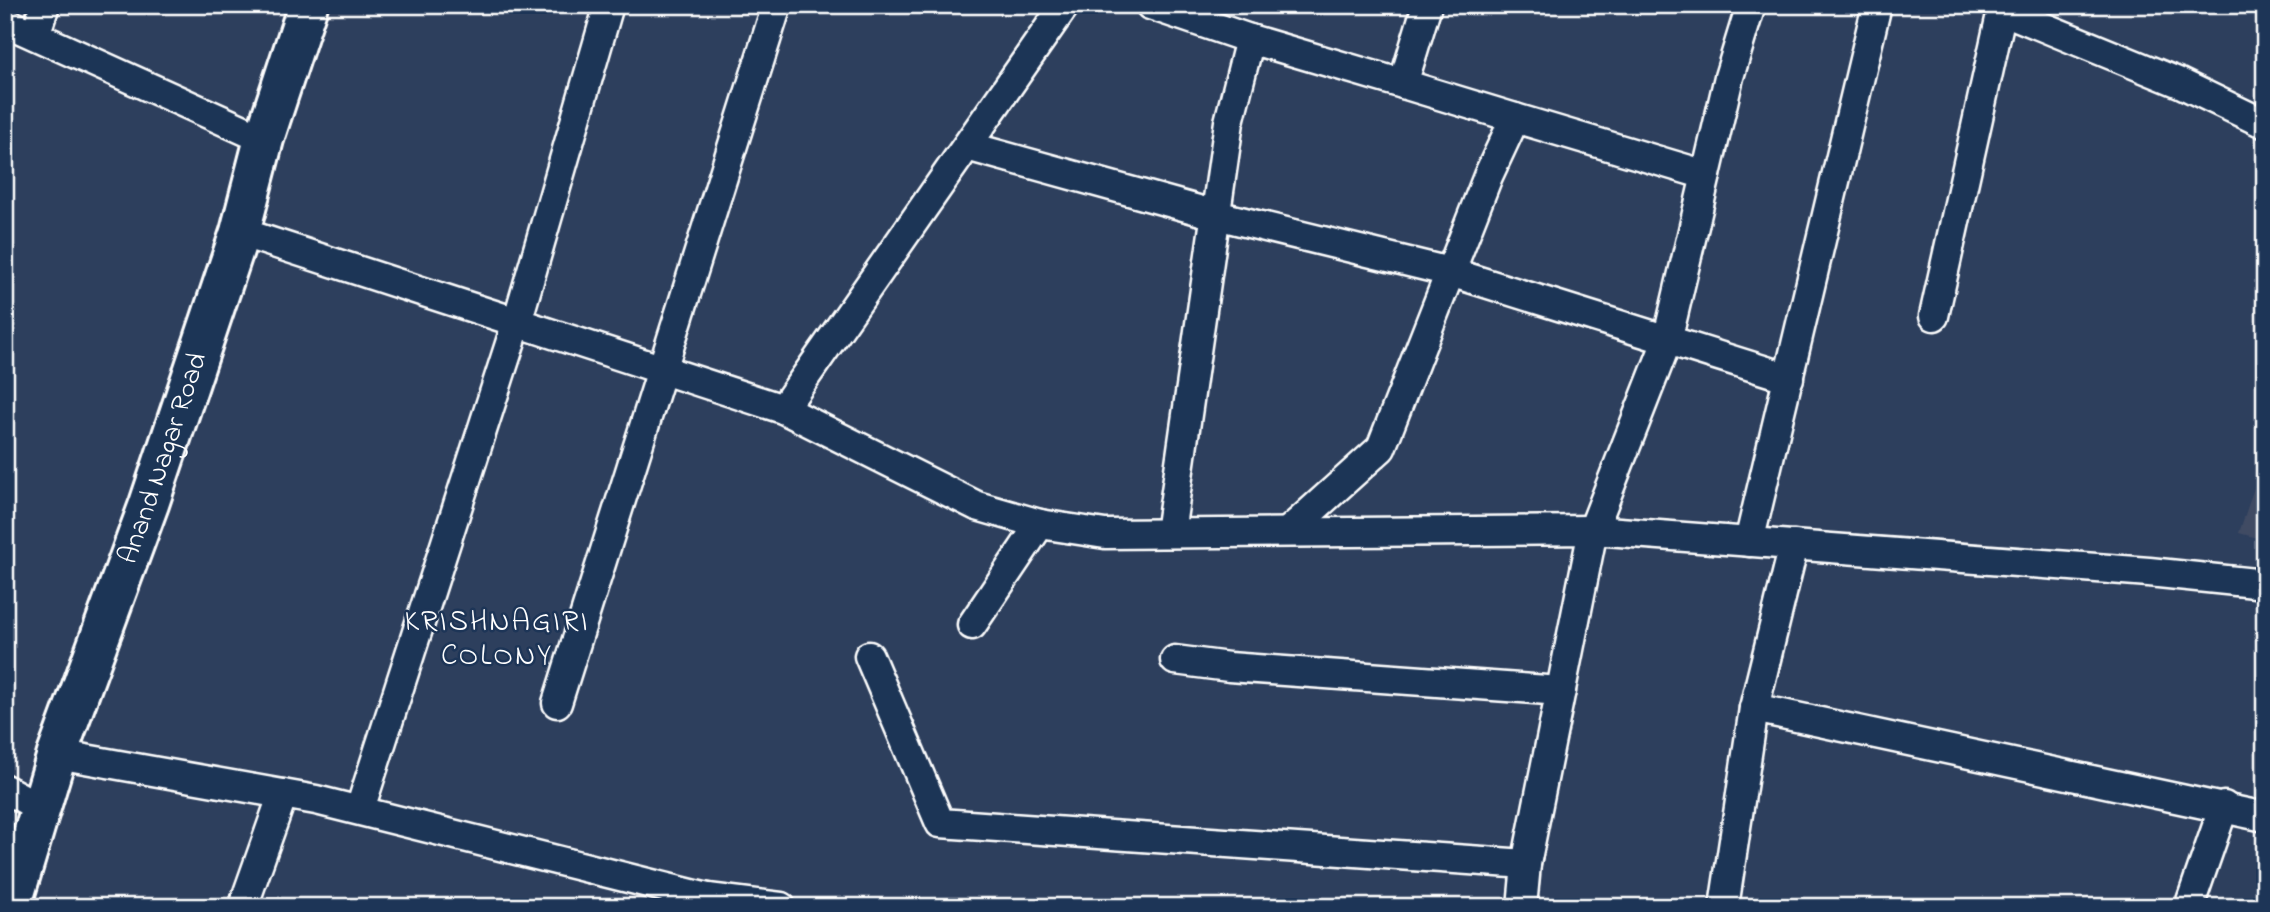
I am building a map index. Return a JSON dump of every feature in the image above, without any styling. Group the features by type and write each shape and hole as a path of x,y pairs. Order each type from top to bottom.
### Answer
{"street":[{"path":"35,35 45,5"},
{"name":"Anand Nagar Road","path":"11,907 39,807 149,504 240,232 264,139 308,5"},
{"path":"360,810 517,322 609,5"},
{"path":"558,703 661,369 736,144 777,5"},
{"path":"783,409 1065,5"},
{"path":"1150,5 1250,39 1706,176"},
{"path":"1404,85 1427,5"},
{"path":"1522,907 1526,864 1593,530 1667,341 1728,77 1751,5"},
{"path":"1749,542 1877,5"},
{"path":"1934,316 2002,8 2180,83 2265,124"},
{"path":"5,22 264,139"},
{"path":"1170,533 1229,122 1250,39"},
{"path":"1290,530 1381,448 1488,176 1515,118"},
{"path":"967,146 1216,215 1450,272 1789,378"},
{"path":"240,232 783,409 977,506 1040,524 1105,534 1290,530 1593,530 2149,572 2265,584"},
{"path":"972,625 1040,524"},
{"path":"1724,907 1754,708 1794,545"},
{"path":"869,656 940,823 1526,864"},
{"path":"1175,660 1229,667 1561,691"},
{"path":"1754,708 2224,806 2265,817"},
{"path":"57,754 360,810 708,902 781,907"},
{"path":"5,789 39,807"},
{"path":"243,907 283,794"},
{"path":"2189,907 2224,806"}],"shaded area":[{"path":"2265,455 2265,540 2239,533"}],"district":[{"name":"KRISHNAGIRI COLONY","path":"497,640"}]}
